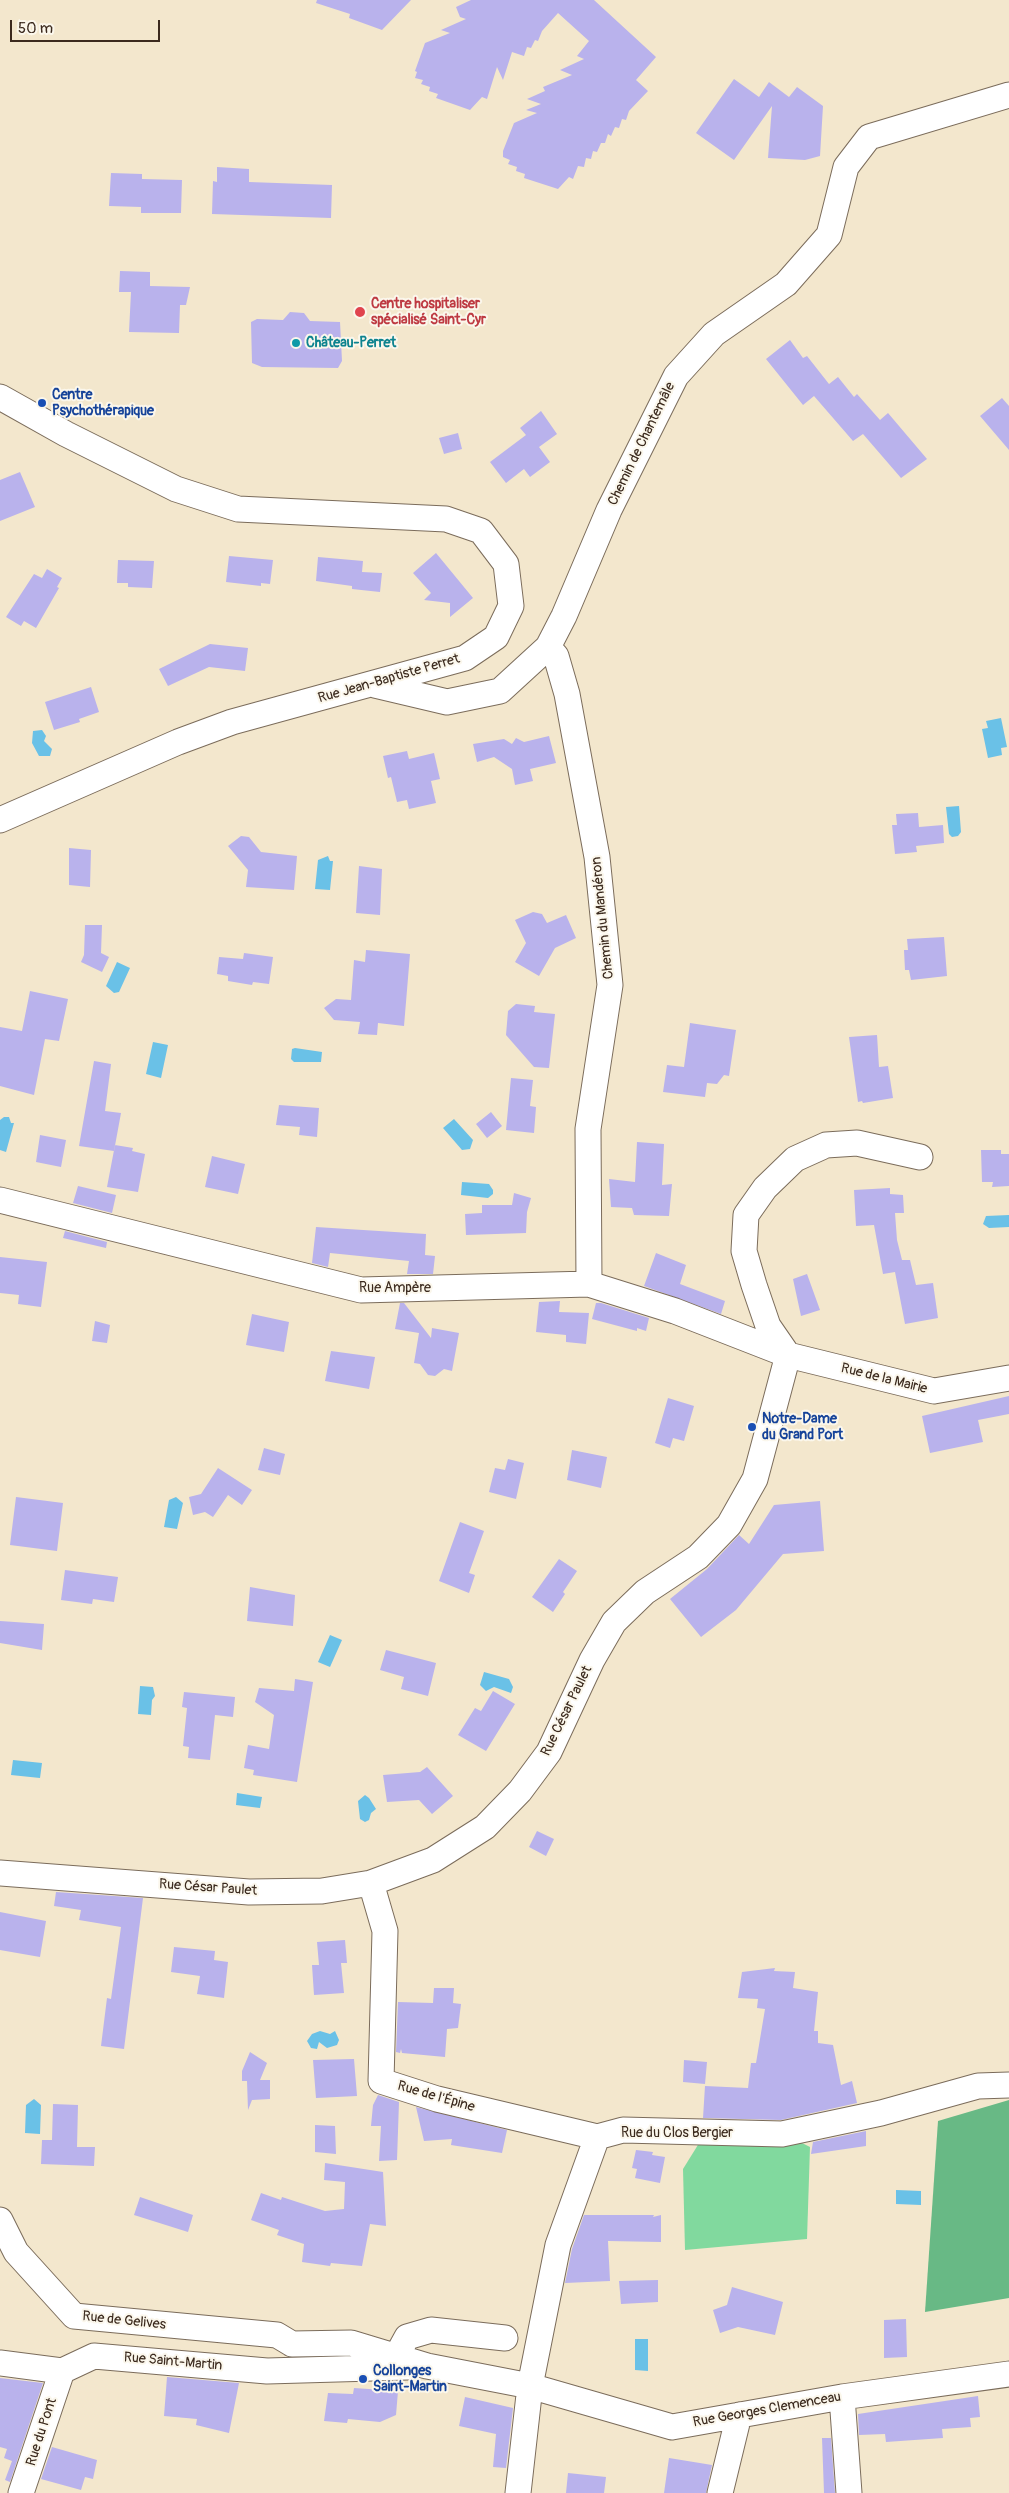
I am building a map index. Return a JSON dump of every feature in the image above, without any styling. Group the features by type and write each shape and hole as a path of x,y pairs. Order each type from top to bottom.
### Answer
{"street":[{"name":"Chemin de Chantemâle","path":"373,685 447,702 500,690 548,647 564,616 609,510 676,376 714,334 786,284 829,236 846,167 869,137 1009,96"},
{"name":"Rue Jean-Baptiste Perret","path":"0,397 66,434 176,489 238,509 446,519 481,531 506,564 511,606 496,637 466,658 373,685 232,722 178,742 0,820"},
{"name":"Chemin du Mandéron","path":"548,647 556,656 567,694 597,857 610,985 588,1129 589,1284"},
{"path":"788,1356 768,1326 749,1268 744,1251 746,1216 765,1188 795,1159 826,1145 857,1144 920,1156"},
{"name":"Rue Ampère","path":"0,1200 361,1290 589,1284 675,1310 788,1356"},
{"name":"Rue de la Mairie","path":"788,1356 934,1391 1009,1378"},
{"name":"Rue César Paulet","path":"0,1873 249,1892 322,1891 371,1883 433,1860 485,1827 520,1791 548,1752 592,1660 614,1622 645,1592 698,1557 729,1525 755,1479 788,1356"},
{"name":"Rue de l'Épine","path":"371,1883 385,1932 381,2080 437,2099 597,2137"},
{"name":"Rue du Clos Bergier","path":"597,2137 623,2130 782,2134 881,2113 978,2086 1009,2086"},
{"path":"518,2493 530,2386 558,2245 597,2137"},
{"name":"Rue de Gelives","path":"0,2220 16,2252 74,2316 277,2335 292,2344"},
{"path":"396,2362 407,2337 431,2330 505,2338"},
{"path":"288,2369 292,2356 292,2344"},
{"name":"Rue Saint-Martin","path":"292,2344 352,2344 396,2362"},
{"name":"Rue Saint-Martin","path":"62,2371 94,2356 267,2371 288,2369 322,2370 396,2362 427,2366 530,2386"},
{"path":"0,2363 62,2371"},
{"name":"Rue du Pont","path":"21,2493 62,2371"},
{"name":"Rue Georges Clemenceau","path":"530,2386 672,2427 842,2397 1009,2374"},
{"path":"842,2397 849,2493"},
{"path":"720,2493 738,2415"}],"green space":[{"path":"1009,2100 1009,2298 925,2312 938,2121"},
{"path":"794,2139 810,2147 807,2239 685,2250 683,2169 701,2140"}],"water":[{"path":"1001,718 1007,747 1001,748 1002,755 988,758 982,729 988,728 986,721"},
{"path":"42,730 46,736 44,741 52,749 50,756 39,756 32,743 33,731"},
{"path":"959,806 961,832 958,836 952,837 949,834 946,807"},
{"path":"328,856 330,861 333,861 330,890 315,889 318,860"},
{"path":"117,962 130,968 119,992 114,993 106,986"},
{"path":"153,1042 168,1045 161,1078 146,1074"},
{"path":"292,1049 322,1052 321,1062 294,1062 291,1059"},
{"path":"4,1117 9,1117 11,1123 14,1123 6,1152 0,1150 0,1120"},
{"path":"454,1119 473,1140 470,1149 462,1150 443,1128"},
{"path":"462,1182 489,1184 493,1194 488,1198 461,1195"},
{"path":"1009,1215 1009,1227 989,1228 983,1224 986,1216"},
{"path":"176,1497 183,1503 177,1529 164,1527 169,1500"},
{"path":"330,1635 342,1640 330,1667 318,1662"},
{"path":"484,1672 509,1679 513,1687 511,1693 494,1687 486,1691 480,1685"},
{"path":"140,1686 153,1687 155,1696 152,1700 151,1715 138,1714"},
{"path":"13,1760 42,1763 40,1778 11,1775"},
{"path":"237,1793 262,1797 260,1808 236,1805"},
{"path":"365,1795 376,1809 371,1813 369,1820 365,1822 360,1819 358,1801"},
{"path":"320,2031 330,2034 335,2031 339,2040 337,2045 327,2048 319,2042 317,2049 311,2048 307,2041 312,2034"},
{"path":"34,2099 41,2105 40,2134 25,2133 26,2105"},
{"path":"896,2190 921,2191 921,2205 896,2204"},
{"path":"635,2339 648,2339 648,2371 635,2370"}],"building":[{"path":"317,0 411,0 382,30 349,18 350,14 316,3"},
{"path":"471,0 594,0 656,57 636,80 648,91 629,111 626,120 622,119 619,128 615,127 611,136 608,134 605,143 601,143 597,152 593,151 591,159 586,158 584,167 578,166 573,179 569,177 558,189 524,178 525,174 516,171 517,167 508,164 510,160 503,157 503,151 514,123 537,113 526,110 541,104 527,99 545,91 543,87 572,75 560,70 584,59 577,56 589,41 558,13 542,31 538,41 535,40 531,48 527,47 524,56 512,52 503,80 497,67 487,99 482,97 470,110 436,98 438,94 429,91 430,87 421,84 423,80 415,78 417,72 415,71 425,43 450,33 441,30 466,19 460,17 456,7"},
{"path":"734,79 759,97 769,82 789,97 797,87 823,106 820,156 805,160 768,158 772,106 734,160 696,133"},
{"path":"217,167 249,169 249,182 332,185 331,218 212,214 213,181 217,182"},
{"path":"111,173 142,174 142,179 182,180 181,213 141,213 141,207 109,206"},
{"path":"120,271 150,272 150,286 190,287 186,305 180,305 179,333 129,332 131,292 119,292"},
{"name":"Château-Perret","path":"290,312 304,313 310,321 340,322 342,361 338,368 262,367 252,363 251,322 257,319 283,320"},
{"path":"790,340 803,358 807,356 829,384 838,377 854,397 857,394 880,420 888,413 927,459 901,478 863,434 853,441 814,396 803,405 766,359"},
{"path":"1002,398 1009,406 1009,450 980,416"},
{"path":"541,411 557,434 539,447 550,462 530,477 524,469 506,483 490,462 526,435 520,428"},
{"path":"458,433 462,449 444,454 439,438"},
{"path":"20,472 35,507 0,521 0,480"},
{"path":"436,553 473,598 450,617 450,603 424,600 431,593 413,573"},
{"path":"229,556 273,560 270,584 261,583 261,586 226,582"},
{"path":"318,557 363,561 362,572 382,573 380,592 352,589 352,586 316,581"},
{"path":"118,560 154,561 152,588 128,587 128,583 117,583"},
{"path":"47,569 62,578 57,587 59,588 36,628 24,621 21,626 6,617 34,574 42,578"},
{"path":"210,644 248,648 245,671 209,667 168,686 159,669"},
{"path":"91,687 99,712 79,719 80,722 54,730 45,702"},
{"path":"549,736 556,763 530,769 533,781 515,785 512,769 494,757 477,762 473,744 504,739 512,744 516,738 524,742"},
{"path":"407,751 409,759 434,753 440,779 431,781 436,803 409,809 407,800 397,802 391,777 388,778 383,756"},
{"path":"918,813 919,827 943,825 944,843 916,846 917,852 895,854 892,825 897,825 896,814"},
{"path":"241,836 249,837 261,852 297,856 294,890 246,887 248,870 228,846"},
{"path":"69,848 91,850 90,887 69,885"},
{"path":"359,866 382,869 380,915 356,913"},
{"path":"533,912 542,914 547,923 566,915 576,938 555,948 539,976 515,962 526,943 515,920"},
{"path":"85,925 102,925 101,953 109,957 102,972 81,962 84,955"},
{"path":"944,937 947,976 911,980 909,970 905,970 904,950 908,950 907,939"},
{"path":"366,950 410,954 404,1026 378,1023 377,1035 358,1034 360,1022 334,1020 324,1008 336,999 351,1000 354,960 365,962"},
{"path":"244,953 273,957 269,984 253,982 252,985 228,981 228,976 217,974 219,957 243,959"},
{"path":"30,991 68,999 59,1041 45,1039 34,1095 0,1086 0,1027 22,1031"},
{"path":"516,1004 535,1006 534,1012 555,1014 549,1068 534,1067 506,1035 508,1011"},
{"path":"690,1023 736,1030 729,1076 724,1075 717,1084 707,1083 705,1097 663,1092 667,1065 684,1067"},
{"path":"877,1035 879,1067 888,1066 893,1098 863,1103 862,1101 858,1102 849,1037"},
{"path":"94,1061 111,1064 105,1111 121,1113 114,1151 79,1146"},
{"path":"511,1078 533,1080 530,1106 536,1107 534,1133 506,1130"},
{"path":"279,1105 319,1108 317,1137 299,1135 300,1127 276,1125"},
{"path":"491,1112 502,1126 487,1138 476,1124"},
{"path":"40,1135 66,1140 61,1167 36,1162"},
{"path":"637,1142 664,1144 662,1185 672,1184 669,1216 634,1215 632,1208 611,1207 609,1179 635,1182"},
{"path":"115,1145 133,1148 132,1151 145,1154 138,1192 107,1187"},
{"path":"981,1150 1001,1150 1001,1154 1009,1154 1009,1186 992,1187 993,1182 982,1182"},
{"path":"212,1156 245,1164 238,1194 205,1187"},
{"path":"78,1186 116,1195 112,1213 73,1203"},
{"path":"890,1188 890,1194 903,1195 904,1213 895,1213 897,1240 902,1260 910,1260 916,1285 933,1283 938,1318 905,1324 895,1272 883,1274 874,1225 856,1226 854,1190"},
{"path":"514,1193 531,1198 527,1212 526,1233 466,1235 465,1214 482,1213 482,1205 512,1205"},
{"path":"316,1227 426,1234 425,1255 435,1256 433,1274 407,1274 409,1261 330,1253 328,1267 312,1263"},
{"path":"65,1231 107,1242 106,1248 63,1238"},
{"path":"656,1253 686,1265 680,1284 725,1301 721,1314 644,1286"},
{"path":"0,1257 47,1262 41,1307 18,1304 19,1295 0,1293"},
{"path":"807,1274 820,1310 801,1316 793,1279"},
{"path":"560,1301 559,1312 589,1313 586,1344 566,1342 566,1335 536,1332 539,1302"},
{"path":"400,1303 404,1303 431,1338 432,1328 459,1333 452,1371 444,1369 435,1376 428,1375 420,1364 414,1363 419,1333 395,1329"},
{"path":"596,1303 649,1318 646,1331 637,1328 637,1331 592,1319"},
{"path":"252,1314 289,1322 284,1352 246,1345"},
{"path":"95,1321 110,1325 107,1343 92,1341"},
{"path":"331,1351 375,1357 369,1389 325,1381"},
{"path":"1009,1396 1009,1414 978,1420 983,1442 930,1453 922,1416"},
{"path":"668,1398 694,1406 684,1441 673,1438 670,1448 655,1443"},
{"path":"264,1448 285,1454 280,1475 258,1470"},
{"path":"572,1450 607,1457 601,1488 567,1480"},
{"path":"508,1459 524,1463 516,1499 489,1492 495,1468 505,1470"},
{"path":"218,1468 252,1490 242,1505 228,1495 213,1517 205,1512 193,1515 189,1497 201,1494"},
{"path":"16,1497 63,1503 57,1551 10,1545"},
{"path":"820,1501 824,1551 783,1554 736,1610 701,1637 670,1599 707,1569 739,1535 749,1544 774,1505"},
{"path":"460,1522 484,1531 469,1573 475,1575 469,1593 439,1581"},
{"path":"559,1559 577,1571 553,1612 532,1597"},
{"path":"65,1570 118,1577 114,1602 93,1599 92,1604 61,1600"},
{"path":"250,1587 295,1595 293,1626 247,1621"},
{"path":"0,1621 44,1624 42,1650 0,1643"},
{"path":"386,1650 436,1663 428,1696 401,1689 404,1677 380,1670"},
{"path":"295,1679 313,1682 297,1782 253,1775 254,1770 244,1768 248,1745 269,1749 274,1715 255,1702 259,1688 294,1691"},
{"path":"493,1691 515,1704 486,1751 458,1735 475,1708 481,1711"},
{"path":"184,1692 235,1697 233,1717 215,1715 210,1760 188,1758 189,1747 183,1746 187,1708 182,1707"},
{"path":"427,1767 453,1796 432,1814 419,1800 387,1802 383,1775 420,1772"},
{"path":"537,1831 554,1839 546,1856 529,1847"},
{"path":"56,1892 143,1898 124,2049 101,2046 107,1998 111,1999 121,1927 79,1920 81,1910 54,1906"},
{"path":"0,1912 46,1921 40,1957 0,1950"},
{"path":"345,1940 347,1963 341,1963 344,1993 314,1995 312,1965 319,1965 317,1942"},
{"path":"174,1947 215,1951 214,1960 228,1962 224,1998 197,1994 200,1976 171,1972"},
{"path":"775,1968 774,1971 795,1972 793,1988 818,1992 814,2031 818,2031 818,2043 833,2045 841,2085 852,2081 857,2103 781,2120 703,2118 705,2086 748,2088 751,2063 756,2063 765,2009 757,2008 758,1999 738,1998 742,1972"},
{"path":"434,1988 454,1988 453,2003 461,2004 458,2028 447,2029 445,2057 402,2053 401,2049 400,2053 396,2052 398,2002 433,2003"},
{"path":"250,2052 267,2063 260,2080 270,2080 270,2099 252,2100 248,2110 247,2081 242,2081 242,2071"},
{"path":"354,2059 357,2096 316,2098 313,2060"},
{"path":"684,2060 707,2062 705,2084 683,2082"},
{"path":"378,2095 399,2102 397,2160 379,2161 381,2126 371,2126 373,2105"},
{"path":"53,2104 78,2105 77,2147 95,2147 94,2166 41,2164 42,2140 52,2140"},
{"path":"416,2107 507,2130 502,2153 451,2145 452,2139 424,2141"},
{"path":"315,2125 335,2126 336,2154 315,2152"},
{"path":"866,2131 866,2146 811,2154 813,2142"},
{"path":"636,2150 653,2152 652,2155 665,2157 660,2183 635,2178 637,2169 632,2168"},
{"path":"325,2163 383,2172 386,2226 370,2224 362,2266 331,2263 330,2266 302,2262 304,2244 277,2235 279,2230 251,2220 261,2193 281,2200 282,2197 325,2211 344,2209 345,2182 324,2180"},
{"path":"140,2197 193,2215 188,2232 134,2215"},
{"path":"584,2215 654,2215 653,2217 661,2215 661,2242 608,2241 610,2281 565,2283 572,2249"},
{"path":"658,2280 658,2302 621,2304 619,2281"},
{"path":"732,2287 783,2302 775,2335 738,2327 720,2333 713,2310 727,2305"},
{"path":"906,2319 907,2357 884,2358 884,2320"},
{"path":"167,2377 239,2383 229,2433 196,2425 197,2419 164,2416"},
{"path":"0,2378 43,2383 10,2482 5,2480 12,2461 4,2458 7,2449 0,2447"},
{"path":"354,2388 398,2391 396,2415 380,2422 348,2419 347,2423 324,2421 328,2393 353,2394"},
{"path":"978,2396 980,2417 970,2418 971,2427 942,2429 943,2438 886,2442 885,2434 859,2435 858,2414"},
{"path":"465,2397 513,2408 506,2468 493,2467 496,2434 459,2426"},
{"path":"822,2438 831,2438 835,2493 824,2493"},
{"path":"52,2447 97,2460 93,2479 85,2477 81,2490 41,2479"},
{"path":"669,2458 712,2465 706,2493 664,2493"},
{"path":"568,2473 606,2477 604,2493 566,2493"}],"place":[{"name":"Centre hospitaliser spécialisé Saint-Cyr","path":"360,312"},
{"name":"Château-Perret","path":"296,343"},
{"name":"Centre Psychothérapique","path":"42,403"},
{"name":"Notre-Dame du Grand Port","path":"752,1427"},
{"name":"Collonges Saint-Martin","path":"363,2379"}]}
